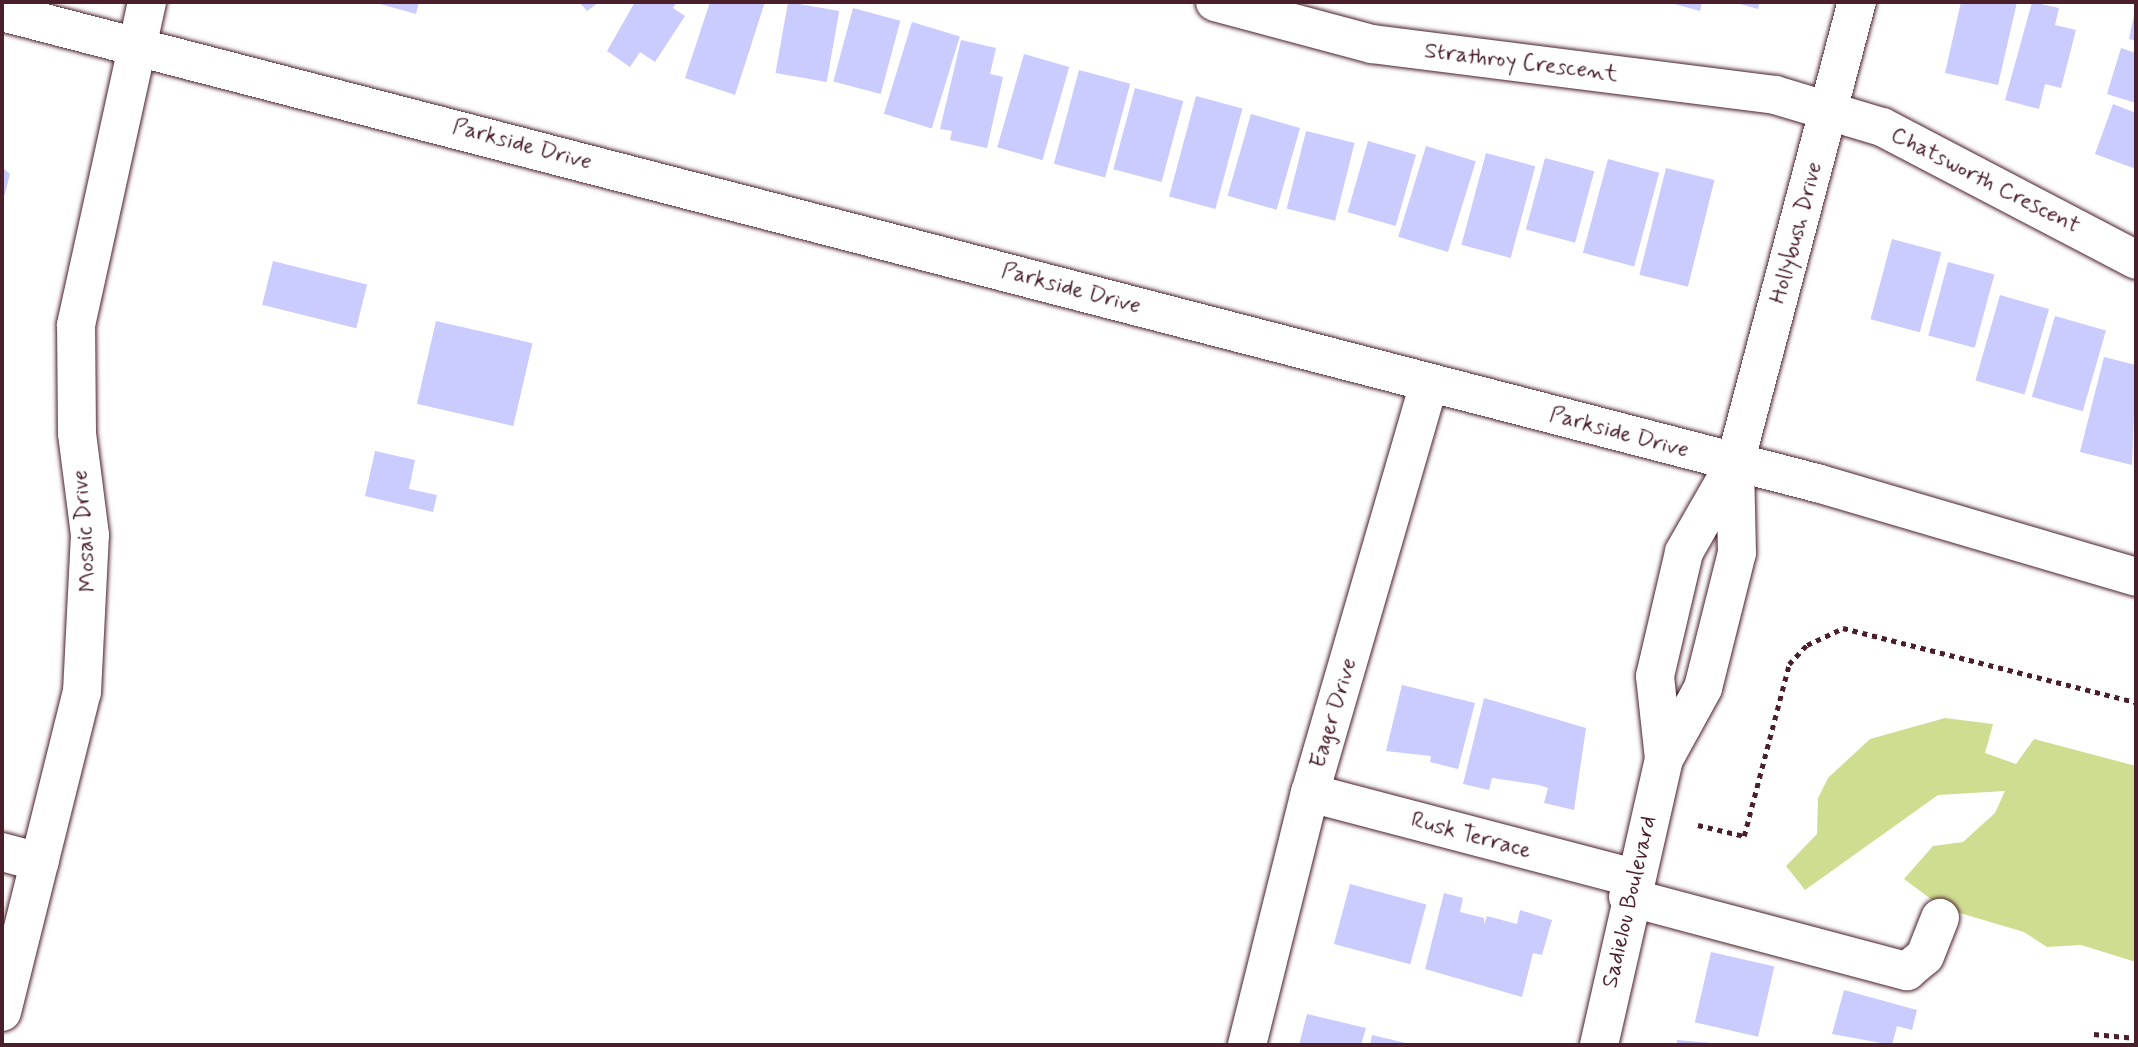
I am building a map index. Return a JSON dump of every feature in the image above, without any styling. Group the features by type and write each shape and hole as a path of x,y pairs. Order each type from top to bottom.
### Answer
{"street":[{"name":"Mosaic Drive","path":"2,1012 40,862 89,644 90,535 77,433 76,326 147,2"},
{"name":"Strathroy Crescent","path":"1215,2 1372,44 1775,95 1830,111"},
{"name":"Hollybush Drive","path":"1735,463 1857,2"},
{"name":"Parkside Drive","path":"2,12 1735,463 2136,577"},
{"name":"Chatsworth Crescent","path":"1830,111 1882,127 2136,260"},
{"name":"Eager Drive","path":"1247,1045 1310,793 1429,383"},
{"name":"Sadielou Boulevard","path":"1664,759 1656,676 1684,552 1735,463"},
{"name":"Sadielou Boulevard","path":"1599,1045 1631,888 1664,759 1703,688 1737,553 1735,463"},
{"name":"Rusk Terrace","path":"1310,793 1907,971 1925,956 1940,918"},
{"path":"2,852 40,862"}],"path":[{"path":"1698,825 1744,836 1789,664 1807,645 1843,628 2136,702"},
{"path":"2094,1034 2136,1038"}],"green space":[{"path":"1945,718 1993,724 1985,753 2016,764 2034,739 2136,766 2136,962 2081,945 2047,947 2024,932 1943,908 1904,879 1933,846 1963,842 1995,813 2005,791 1938,795 1805,890 1786,866 1817,834 1818,798 1828,778 1870,739"}],"building":[{"path":"373,2 419,2 416,14"},
{"path":"579,2 599,2 587,11"},
{"path":"635,2 677,2 673,8 685,16 655,62 640,52 630,67 607,51"},
{"path":"710,2 765,2 735,95 685,78"},
{"path":"788,2 839,11 827,82 775,73"},
{"path":"1667,2 1702,2 1700,11"},
{"path":"1733,2 1760,2 1758,9"},
{"path":"1961,2 2017,2 1998,85 1945,73"},
{"path":"2032,2 2059,8 2055,25 2076,30 2061,88 2045,84 2039,109 2005,100"},
{"path":"853,8 900,21 881,94 833,81"},
{"path":"2136,10 2136,41 2129,39"},
{"path":"912,22 960,37 932,128 884,114"},
{"path":"961,40 996,48 990,74 1003,77 987,148 950,140 952,131 940,129"},
{"path":"2121,48 2136,53 2136,103 2107,94"},
{"path":"1024,54 1069,67 1042,160 997,147"},
{"path":"1079,70 1130,84 1105,177 1054,164"},
{"path":"1135,88 1183,101 1162,182 1113,169"},
{"path":"1196,96 1242,108 1215,209 1169,196"},
{"path":"2113,104 2136,113 2136,169 2095,154"},
{"path":"1251,114 1300,128 1277,210 1228,196"},
{"path":"1306,131 1355,143 1335,221 1287,209"},
{"path":"1368,141 1416,155 1396,226 1348,212"},
{"path":"1426,146 1476,161 1448,252 1398,237"},
{"path":"1486,153 1535,166 1511,258 1461,245"},
{"path":"1545,158 1594,171 1575,243 1526,229"},
{"path":"1608,159 1659,173 1634,266 1583,253"},
{"path":"2,167 10,174 3,201 2,201"},
{"path":"1666,168 1715,180 1688,287 1639,275"},
{"path":"1892,239 1941,252 1920,332 1871,319"},
{"path":"273,261 367,284 356,328 262,305"},
{"path":"1948,262 1994,274 1975,348 1928,335"},
{"path":"2000,295 2049,309 2024,395 1975,381"},
{"path":"2055,316 2106,331 2083,411 2032,397"},
{"path":"436,321 532,343 513,426 417,404"},
{"path":"2104,357 2136,365 2132,465 2080,452"},
{"path":"375,451 415,460 409,489 437,495 433,512 365,496"},
{"path":"1402,685 1475,703 1458,769 1430,762 1431,756 1386,751"},
{"path":"1484,698 1586,728 1574,810 1544,803 1548,788 1539,785 1492,778 1489,790 1463,784"},
{"path":"1350,884 1426,904 1410,964 1334,944"},
{"path":"1444,893 1463,898 1460,912 1484,918 1484,925 1487,916 1517,924 1520,910 1552,920 1542,955 1533,953 1522,997 1425,969"},
{"path":"1711,952 1774,967 1758,1037 1695,1022"},
{"path":"1844,990 1917,1010 1912,1030 1897,1026 1892,1045 1832,1034"},
{"path":"1307,1014 1366,1028 1361,1045 1299,1045"},
{"path":"1372,1035 1410,1044 1410,1045 1370,1045"},
{"path":"1677,1040 1712,1043 1677,1045"}]}
